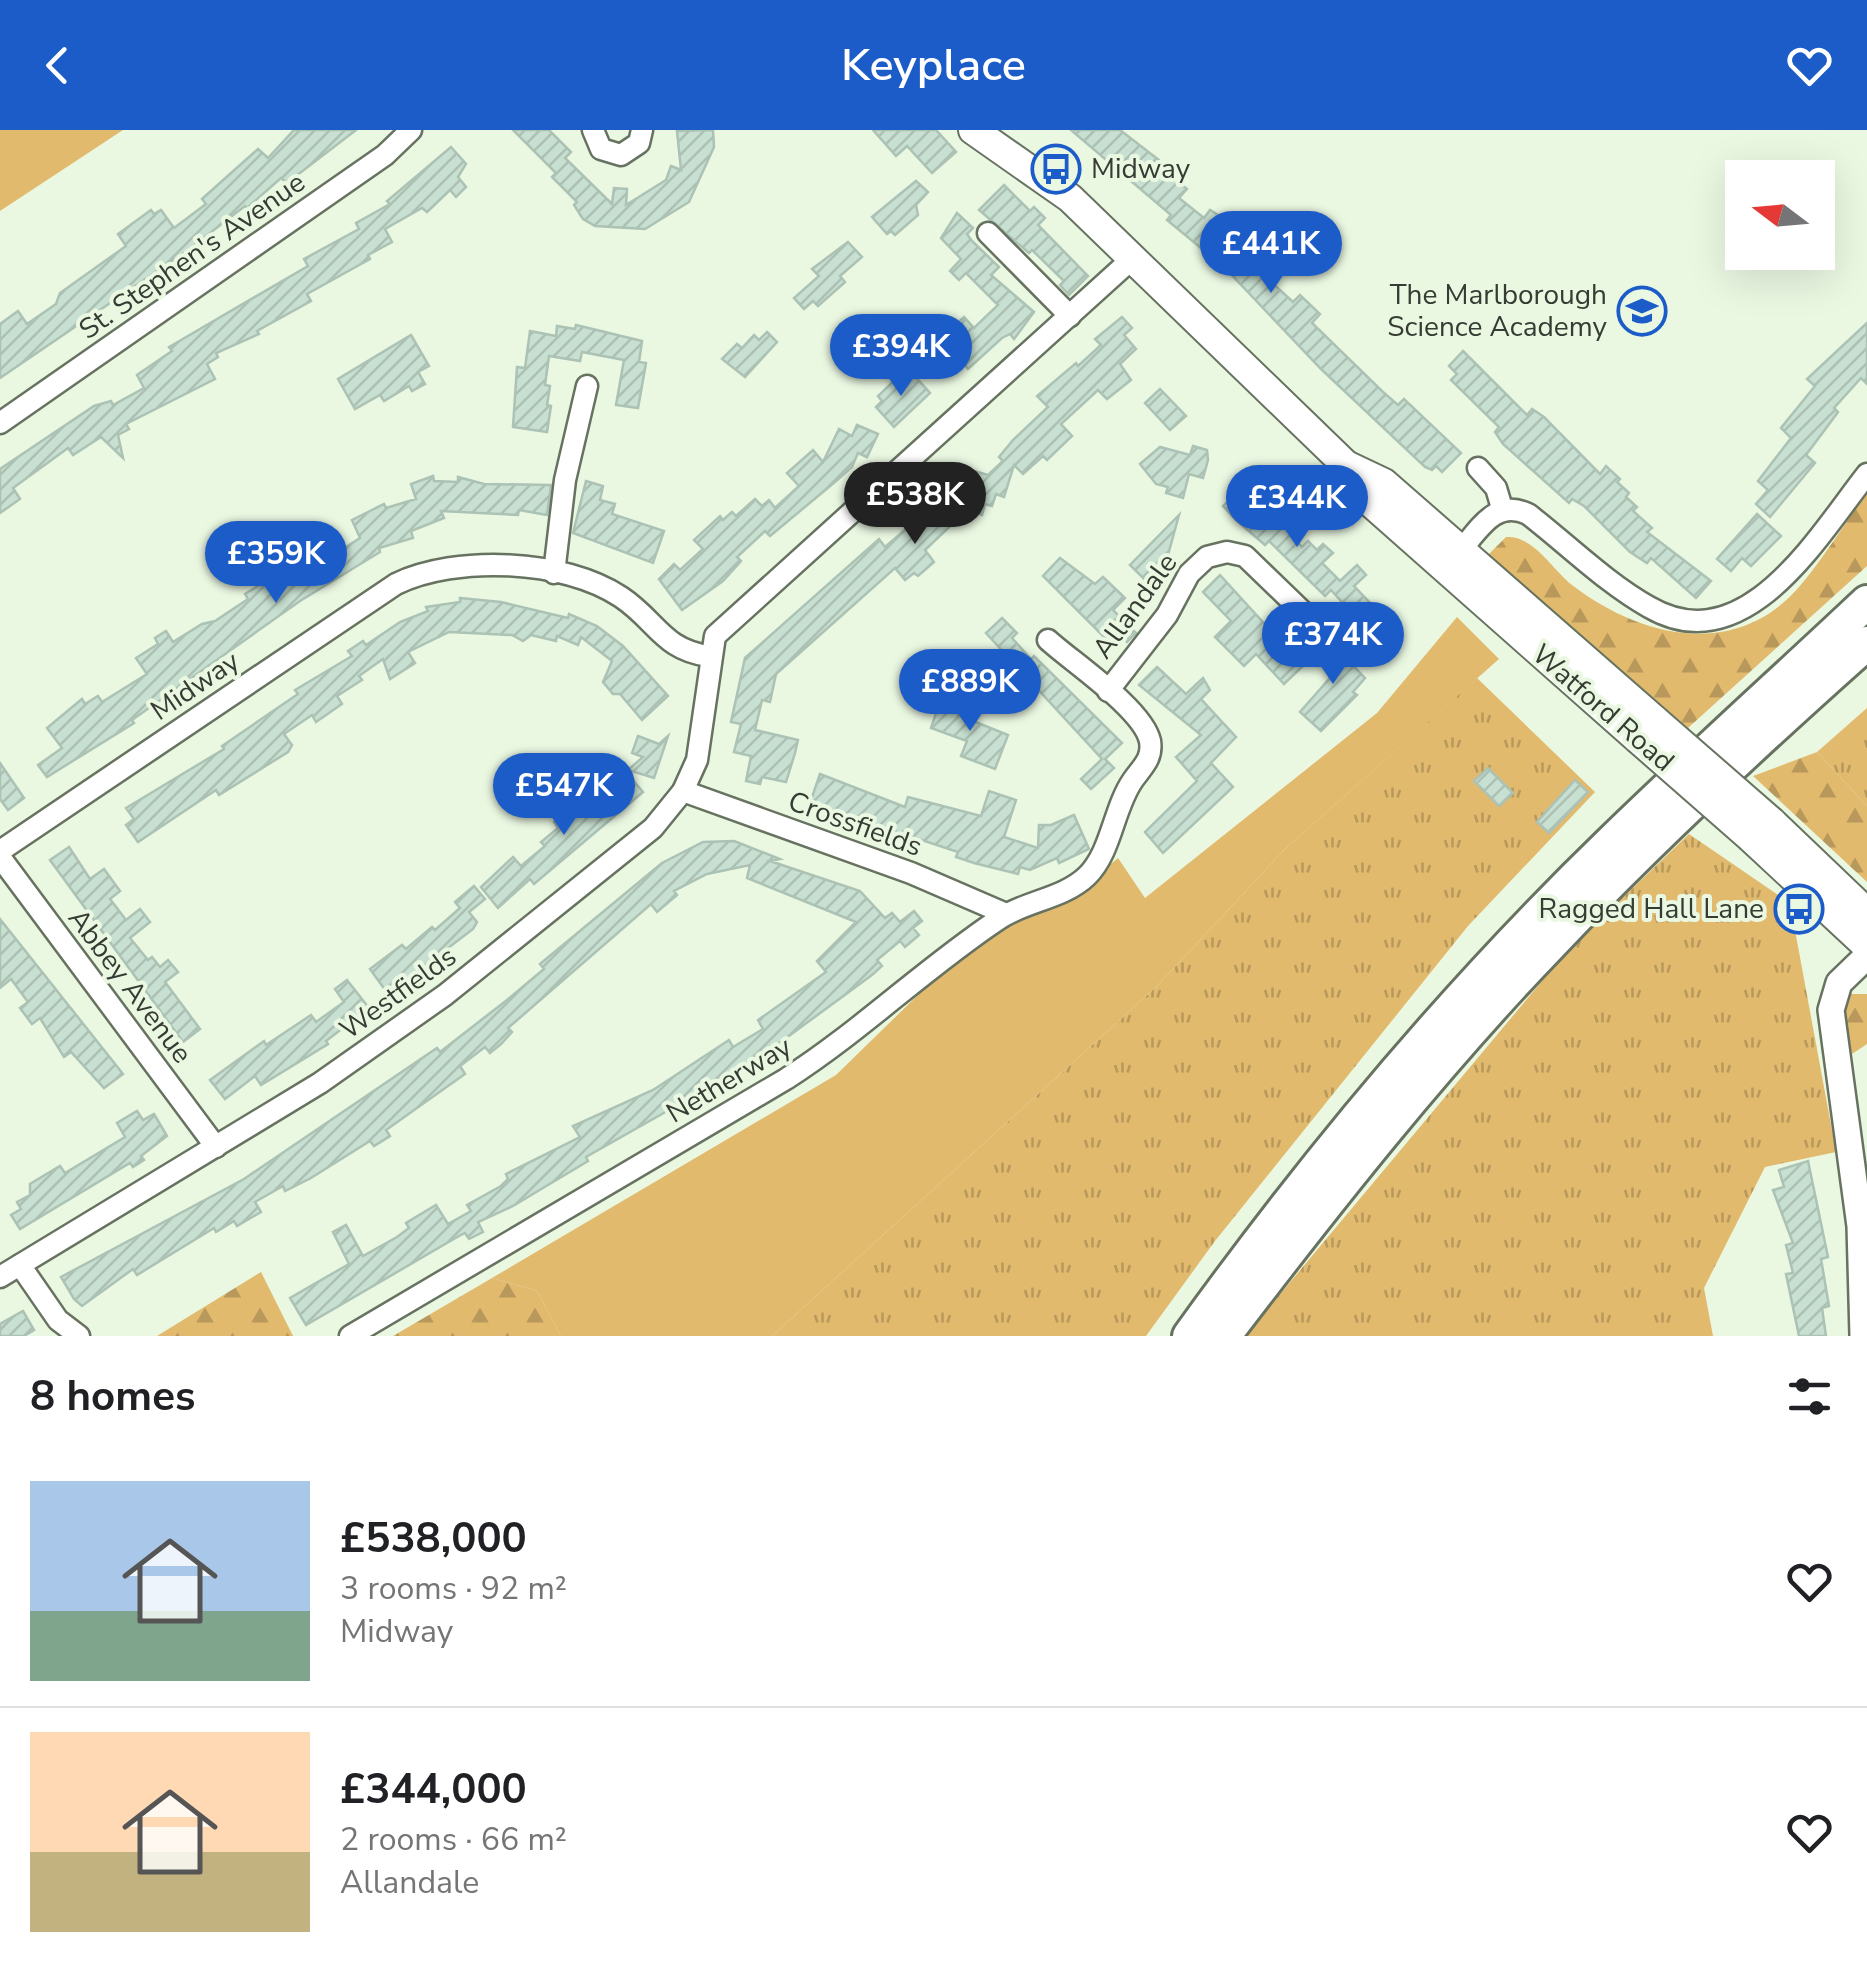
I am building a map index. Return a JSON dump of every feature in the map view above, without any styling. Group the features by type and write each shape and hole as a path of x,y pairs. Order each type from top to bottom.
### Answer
{"highway":[{"path":"1189,1336 1415,1051 1511,945 1610,842 1867,602"},
{"path":"1224,1336 1359,1162 1554,940 1750,748 1867,643"}],"main road":[{"name":"Watford Road","path":"973,130 1070,198 1134,257 1346,465 1370,502 1453,559 1761,830 1867,913"},
{"name":"Watford Road","path":"1761,830 1867,946"}],"street":[{"name":"St. Stephen's Avenue","path":"0,423 385,155 411,130"},
{"path":"593,130 601,148 621,155 639,144 642,130"},
{"path":"988,234 1070,316"},
{"path":"709,656 720,630 1134,257"},
{"path":"554,574 565,480 587,386"},
{"path":"1478,468 1496,488 1502,508"},
{"path":"1502,508 1528,514 1649,608 1673,617 1718,618 1744,609 1772,590 1867,474"},
{"path":"1453,559 1502,508"},
{"name":"Allandale","path":"1108,691 1167,615 1188,574 1207,557 1227,552 1245,556 1305,614"},
{"name":"Midway","path":"0,854 396,584 422,571 454,564 554,574 602,586 645,616 677,649 709,656"},
{"name":"Allandale","path":"1048,640 1108,691 1148,733 1151,751 1121,800 1107,840"},
{"name":"Westfields","path":"0,1277 320,1084 444,995 653,828 683,790 697,760 709,656"},
{"name":"Crossfields","path":"683,790 926,879 1006,914"},
{"name":"Netherway","path":"350,1336 827,1053 914,978 1006,914 1080,882 1097,863 1107,840"},
{"name":"Abbey Avenue","path":"0,854 216,1147"},
{"path":"1863,1336 1860,1226 1831,1010 1839,983 1867,956"},
{"path":"20,1265 58,1320 79,1336"}],"green space":[{"path":"0,130 123,130 0,211"},
{"path":"1867,493 1867,566 1688,728 1488,555 1506,537 1525,541 1572,585 1628,618 1688,633 1718,632 1747,625 1774,610 1799,587"},
{"path":"1457,617 1499,659 1286,848 1157,986 772,1336 561,1336 537,1291 492,1278 836,1075 920,993 1012,919 1064,904 1118,858 1145,898 1377,713"},
{"path":"1477,678 1595,792 1468,926 1215,1241 1146,1336 772,1336 1157,986 1286,848"},
{"path":"1867,708 1867,806 1817,752"},
{"path":"1817,752 1867,806 1867,882 1753,776"},
{"path":"1689,834 1790,903 1836,1152 1765,1167 1704,1288 1713,1336 1245,1336 1568,950"},
{"path":"1847,994 1867,994 1867,1044 1852,1054 1844,1017"},
{"path":"261,1272 293,1336 157,1336"},
{"path":"492,1278 537,1291 561,1336 393,1336"}],"building":[{"path":"294,130 356,130 287,183 281,178 188,250 0,378 0,324 18,311 27,324 56,304 60,293 126,246 118,234 151,210 154,214 161,210 174,228 206,204 202,199 258,149 268,158"},
{"path":"513,130 549,130 571,152 565,158 612,204 614,188 627,189 626,205 666,180 671,166 681,170 677,131 713,130 714,147 689,202 645,229 595,226 583,219 574,205 577,202 552,177 556,173"},
{"path":"873,130 936,130 956,152 932,173 907,146 896,156"},
{"path":"1071,130 1120,130 1159,160 1164,171 1187,189 1179,198 1204,218 1210,210 1231,223 1266,257 1262,260 1275,272 1268,279 1293,302 1300,295 1320,314 1312,323 1383,392 1398,405 1404,399 1461,453 1442,472 1436,466 1432,470 1425,467 1321,369 1224,267 1167,220 1171,215"},
{"path":"451,147 466,164 458,177 466,187 456,197 450,190 427,212 422,208 385,229 392,242 368,255 370,259 307,294 311,301 257,331 259,334 216,353 218,357 207,364 215,379 126,424 129,429 118,435 123,458 101,437 73,455 68,448 13,488 20,499 0,513 0,469 94,406 111,401 113,405 144,388 137,375 172,351 169,347 308,266 304,259 359,229 356,223 390,204 387,201"},
{"path":"916,181 928,192 916,205 918,215 895,235 891,231 887,234 872,217"},
{"path":"1004,185 1030,211 1034,207 1045,218 1038,225 1088,276 1069,295 1060,285 1064,281 1032,250 1029,253 979,210"},
{"path":"957,213 973,228 967,234 972,241 999,267 991,275 1034,312 1014,339 1010,334 1002,338 968,369 951,349 963,338 953,327 964,317 974,328 998,305 966,273 959,280 950,271 961,259 941,238"},
{"path":"848,242 862,257 840,276 845,282 818,306 813,301 804,309 794,298 819,276 812,269"},
{"path":"1122,317 1132,328 1124,335 1136,349 1120,364 1131,380 1107,399 1098,390 1061,424 1072,436 1047,460 1043,456 1023,474 1014,465 1004,497 996,494 992,506 985,504 982,515 967,510 925,550 934,562 918,576 914,573 905,580 895,568 776,674 770,702 762,700 755,730 798,740 795,753 786,782 762,777 760,784 746,781 751,756 734,752 741,724 731,722 745,658 879,539 885,547 912,524 943,486 957,501 967,469 988,475 1003,461 999,457 1013,440 1048,407 1037,396 1101,345 1095,339"},
{"path":"1867,323 1867,384 1861,378 1834,408 1838,412 1806,455 1815,463 1770,517 1756,504 1768,490 1758,481 1791,438 1781,428 1815,386 1807,379"},
{"path":"576,325 642,341 639,362 646,363 638,408 616,405 624,360 582,352 580,361 549,356 545,385 550,386 547,405 551,406 547,432 513,427 517,367 525,368 530,331 556,336 557,326 575,329"},
{"path":"767,332 777,342 745,377 722,359 737,344 742,348 754,335 759,340"},
{"path":"411,335 429,366 418,372 425,384 412,391 409,386 384,401 380,395 355,409 338,379"},
{"path":"1463,351 1527,415 1532,409 1544,417 1600,474 1606,466 1620,479 1617,482 1629,493 1626,497 1637,507 1633,511 1652,528 1647,532 1711,581 1696,598 1651,558 1647,563 1630,552 1584,506 1572,499 1569,503 1503,444 1495,432 1499,427 1451,380 1457,374 1449,366"},
{"path":"912,373 930,393 894,427 876,407 882,401 878,396 899,376 904,381"},
{"path":"1160,389 1186,416 1170,430 1145,403"},
{"path":"857,425 878,434 867,457 858,453 852,467 770,536 765,531 737,557 741,561 723,581 682,610 659,579 674,564 680,570 703,549 694,540 720,516 723,520 732,512 736,516 755,499 762,506 769,500 775,508 799,486 787,473 813,450 823,462 839,429 852,436"},
{"path":"1193,446 1207,450 1208,460 1203,478 1189,474 1183,498 1166,493 1168,487 1156,484 1140,464 1160,447 1190,455"},
{"path":"433,476 434,481 458,482 458,477 484,484 551,485 547,515 519,510 518,515 441,511 444,518 411,531 413,538 379,548 380,552 300,601 132,720 134,723 47,777 38,765 62,748 47,728 82,699 85,704 98,696 102,702 147,674 136,658 158,644 155,638 166,631 173,642 202,624 215,621 248,599 245,594 289,567 331,548 335,554 360,538 352,520 384,504 386,508 416,499 411,484"},
{"path":"586,481 603,486 600,500 615,504 612,514 664,531 653,563 573,533"},
{"path":"1242,488 1256,502 1266,492 1275,502 1270,506 1302,547 1308,541 1317,550 1323,544 1333,553 1322,563 1340,581 1357,565 1366,575 1354,586 1373,606 1358,620 1331,590 1325,596 1269,541 1265,545 1236,520 1223,506"},
{"path":"1757,514 1781,536 1751,566 1742,558 1731,571 1717,559"},
{"path":"1179,515 1168,555 1146,581 1130,565"},
{"path":"1060,558 1095,584 1103,577 1125,598 1113,610 1136,633 1127,642 1122,637 1113,646 1043,576"},
{"path":"1220,575 1303,666 1284,684 1256,654 1244,666 1215,637 1231,621 1203,592"},
{"path":"460,598 501,602 568,618 569,614 597,626 623,646 668,696 642,720 620,694 613,694 603,682 612,661 581,637 578,645 557,636 556,641 531,635 523,641 512,635 449,632 408,652 415,663 390,679 383,659 359,676 362,680 337,696 342,704 316,722 312,715 284,734 292,745 288,752 219,795 216,790 138,842 126,825 134,819 126,808 224,749 222,746 298,694 295,690 352,656 348,651 363,641 366,645 400,622 428,611 426,607 460,602"},
{"path":"1002,618 1017,633 1012,638 1031,659 1034,656 1122,743 1105,759 1114,768 1091,789 1081,779 1102,759 986,633"},
{"path":"1322,633 1365,678 1353,692 1357,695 1321,731 1300,712 1337,670 1311,642"},
{"path":"1157,667 1186,694 1203,678 1210,690 1201,699 1236,737 1211,763 1233,787 1163,853 1145,832 1197,781 1176,757 1201,735 1139,685"},
{"path":"941,698 961,704 958,715 1008,735 995,769 961,756 967,741 931,728"},
{"path":"638,736 659,744 668,736 654,778 628,770 643,757 632,753"},
{"path":"0,763 24,798 8,810 0,799"},
{"path":"1488,768 1513,793 1499,806 1474,781"},
{"path":"626,772 643,792 534,884 530,879 498,908 481,887 513,857 521,866 545,846 541,842 558,828 554,822 590,792 595,798"},
{"path":"820,774 905,807 908,797 981,816 989,791 1016,800 1004,837 1038,848 1039,825 1051,825 1074,815 1089,849 1059,863 1057,858 1030,870 1020,867 1018,874 974,863 956,857 958,852 810,803"},
{"path":"1575,780 1588,792 1549,833 1537,822"},
{"path":"734,841 780,859 770,861 860,891 885,918 892,913 900,922 914,911 922,921 913,928 919,935 905,947 900,941 877,960 882,966 872,975 752,1063 586,1157 588,1161 513,1206 478,1222 483,1232 469,1239 465,1233 459,1236 306,1325 290,1298 349,1264 333,1232 346,1225 363,1256 397,1237 409,1228 406,1223 436,1205 448,1224 471,1211 467,1205 501,1186 508,1179 506,1174 580,1137 573,1126 653,1090 729,1040 733,1047 763,1029 758,1020 826,972 817,961 856,922 747,878 750,865 707,874 674,891 677,895 657,912 651,904 508,1028 512,1032 501,1044 490,1053 485,1047 460,1066 465,1074 386,1130 390,1136 374,1146 370,1141 285,1191 283,1186 255,1202 261,1212 237,1226 234,1221 216,1232 214,1228 137,1275 133,1269 82,1306 74,1299 61,1277 244,1179 437,1048 440,1052 544,969 540,964 662,863 703,842"},
{"path":"69,847 90,879 104,869 120,891 110,899 126,920 140,909 150,922 130,938 148,960 152,957 160,967 168,960 178,972 165,982 200,1029 183,1042 50,860"},
{"path":"474,886 485,899 469,912 477,922 473,929 388,994 370,969 402,945 406,949 432,927 435,930 460,908 455,902"},
{"path":"0,919 123,1074 104,1088 71,1052 64,1057 40,1018 32,1024 20,1008 28,1002 11,979 0,988"},
{"path":"347,980 369,1008 326,1041 328,1044 261,1085 255,1076 225,1099 210,1080 264,1041 266,1045 311,1015 316,1022 344,1002 335,989"},
{"path":"137,1111 143,1120 154,1114 167,1136 141,1156 144,1160 133,1167 130,1163 20,1229 11,1215 21,1209 17,1202 30,1195 30,1184 60,1166 65,1173 125,1137 117,1123"},
{"path":"1808,1161 1828,1257 1821,1259 1829,1306 1822,1308 1826,1336 1799,1336 1786,1274 1793,1273 1786,1245 1793,1243 1773,1190 1784,1187 1779,1170"},
{"path":"23,1311 34,1330 24,1336 0,1336 0,1324"}],"place":[{"name":"Midway","path":"1056,169"},
{"name":"The Marlborough Science Academy","path":"1642,311"},
{"name":"Ragged Hall Lane","path":"1799,909"}]}
